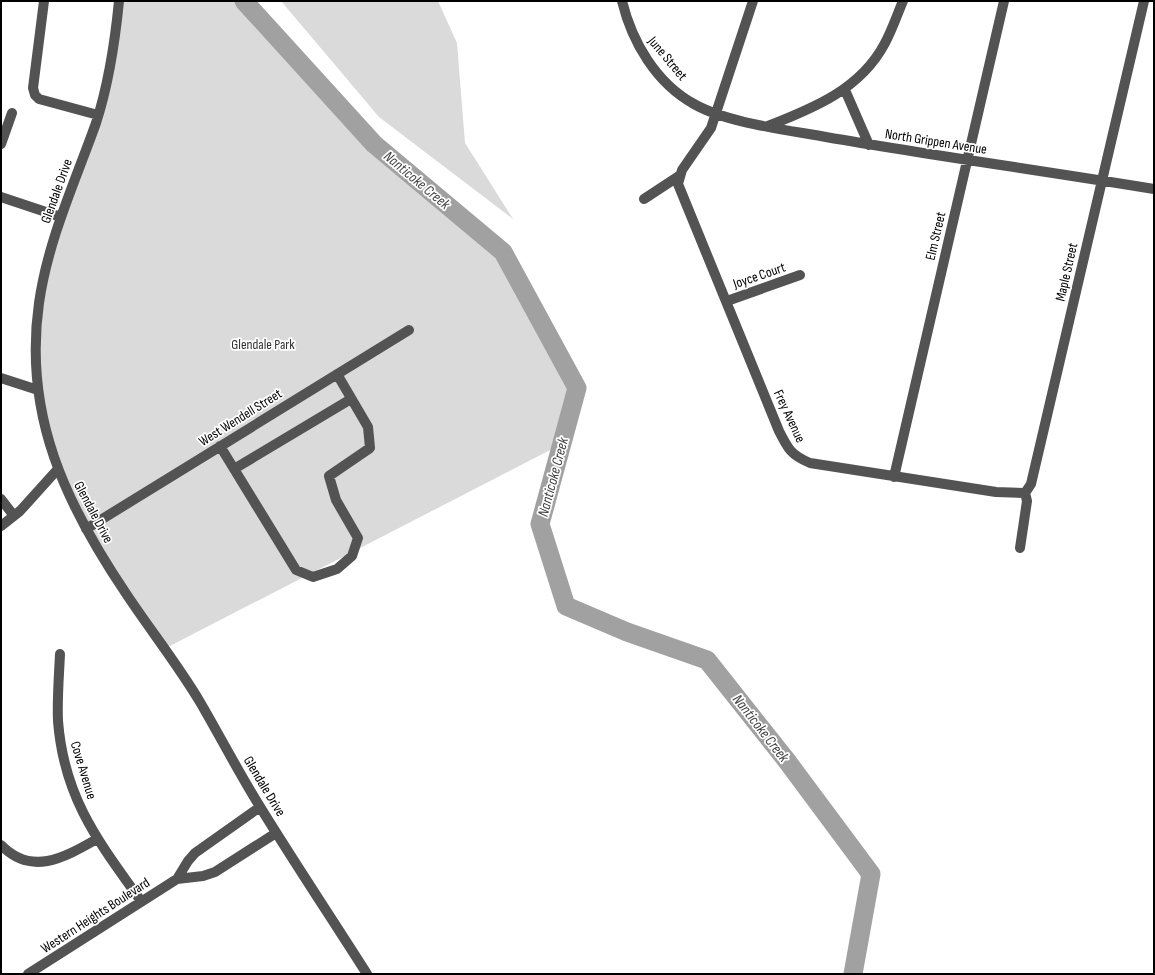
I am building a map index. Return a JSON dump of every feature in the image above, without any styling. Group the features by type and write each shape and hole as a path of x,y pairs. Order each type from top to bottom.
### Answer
{"street":[{"path":"44,1 33,88 35,95 39,99 98,116"},
{"name":"Glendale Drive","path":"119,1 116,35 109,76 98,116 61,217 49,256 39,303 36,344 38,390 47,439 57,470 69,499 86,529 125,592 199,700 260,808 367,974"},
{"name":"June Street","path":"622,1 626,21 643,54 666,82 682,96 695,104 716,113"},
{"path":"644,199 681,173 704,140 716,113 753,1"},
{"path":"768,126 805,111 845,90 869,68 885,44 903,1"},
{"name":"Elm Street","path":"894,477 966,160 1004,1"},
{"name":"Maple Street","path":"1020,548 1026,501 1025,493 1031,484 1144,1"},
{"path":"845,90 869,144"},
{"path":"1,144 12,113"},
{"name":"North Grippen Avenue","path":"716,113 768,126 869,144 1154,189"},
{"name":"Frey Avenue","path":"681,173 678,184 680,192 727,301 779,431 789,450 796,457 810,464 996,492 1025,493"},
{"path":"1,197 61,217"},
{"name":"Joyce Court","path":"727,301 800,275"},
{"name":"West Wendell Street","path":"86,529 409,330"},
{"path":"220,446 296,570 313,577 337,569 352,556 358,538 336,500 329,476 370,448 368,427 337,374"},
{"path":"1,378 38,390"},
{"path":"234,469 352,399"},
{"path":"1,526 14,516 57,470"},
{"path":"1,500 14,516"},
{"name":"Cove Avenue","path":"60,654 58,704 61,746 73,793 97,839 141,901"},
{"name":"Western Heights Boulevard","path":"177,879 188,861 195,853 260,808"},
{"name":"Western Heights Boulevard","path":"28,974 177,879 203,876 215,872 276,833"},
{"path":"1,845 10,853 19,858 30,861 48,862 67,856 97,839"}],"green space":[{"name":"Glendale Park","path":"119,1 248,1 374,144 503,252 577,388 562,444 164,649 69,499 38,390 39,303 107,83"},
{"path":"281,1 438,1 457,43 465,143 513,219 379,117"}],"waterway":[{"name":"Nanticoke Creek","path":"244,1 374,144 503,252 577,388 540,524 566,606 627,632 707,660 787,761 871,874 853,974"}]}
